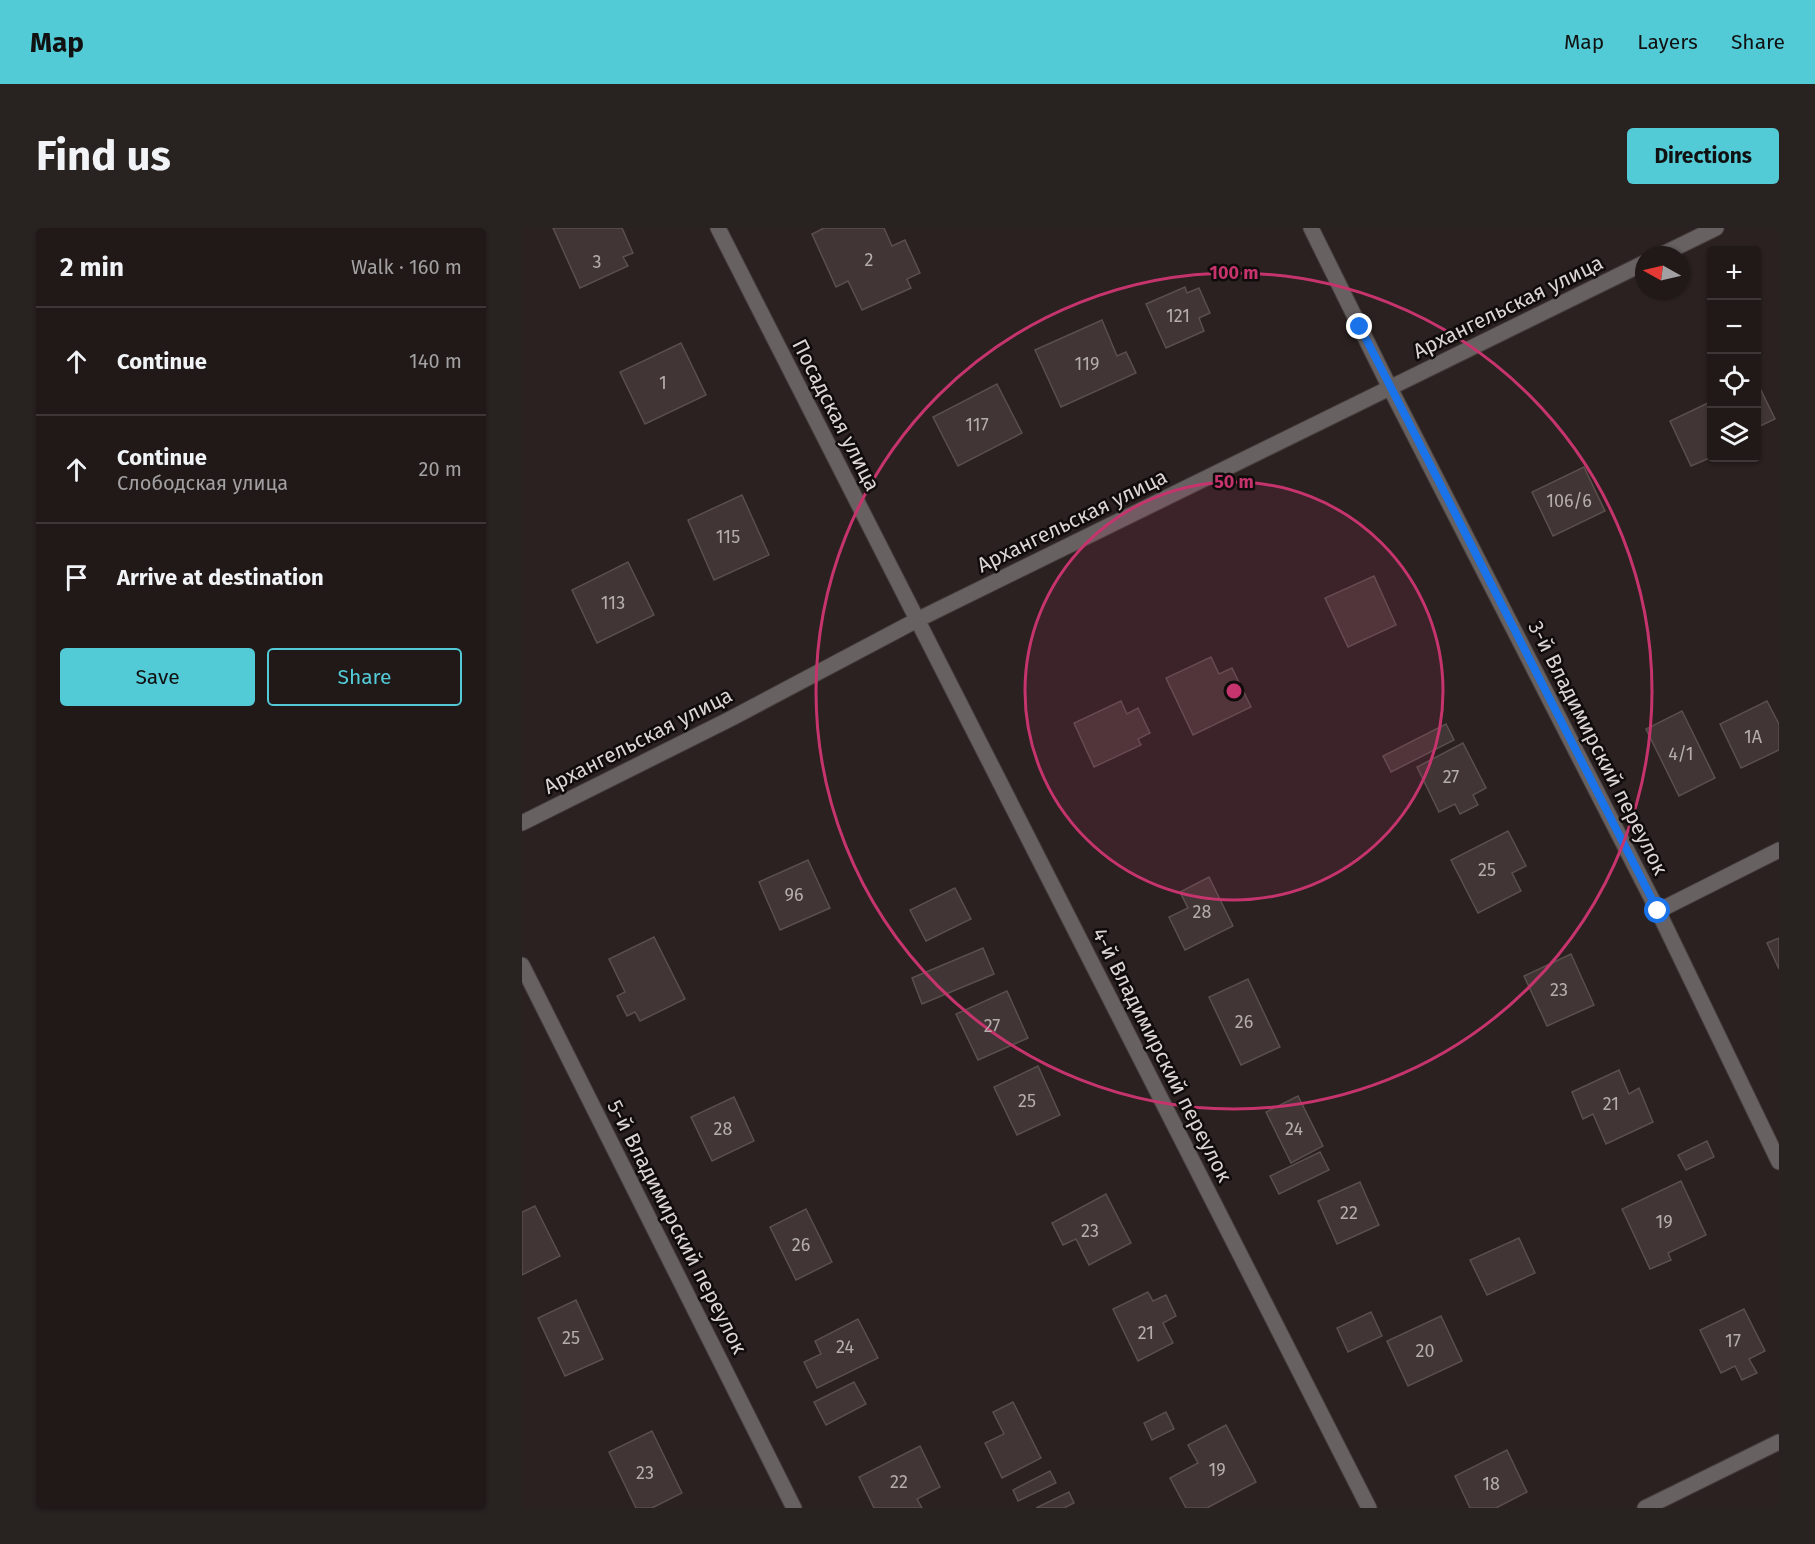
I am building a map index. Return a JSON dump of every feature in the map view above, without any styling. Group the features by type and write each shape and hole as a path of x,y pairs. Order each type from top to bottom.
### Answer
{"street":[{"name":"Посадская улица","path":"718,228 917,620"},
{"name":"3-й Владимирский переулок","path":"1311,228 1390,388 1658,911 1779,1162"},
{"path":"1679,246 1716,228"},
{"name":"Архангельская улица","path":"522,823 732,718 917,620 1635,267"},
{"name":"4-й Владимирский переулок","path":"917,620 1369,1508"},
{"path":"1658,911 1779,850"},
{"name":"5-й Владимирский переулок","path":"522,965 794,1508"},
{"path":"1645,1508 1779,1442"}],"building":[{"path":"553,228 622,228 633,253 623,257 628,266 580,288"},
{"path":"824,228 884,228 892,246 905,240 920,273 907,279 911,288 862,310 848,281 836,287 812,234"},
{"path":"1185,287 1187,293 1199,288 1210,313 1199,318 1204,331 1166,348 1146,304"},
{"path":"1102,320 1117,356 1126,352 1136,373 1061,407 1035,350"},
{"path":"681,343 706,395 645,424 620,372"},
{"path":"997,384 1022,433 958,466 933,417"},
{"path":"1761,390 1775,419 1761,426"},
{"path":"1707,403 1707,459 1691,466 1670,421"},
{"path":"1584,467 1605,511 1553,536 1532,492"},
{"path":"742,495 769,555 714,580 688,520"},
{"path":"628,562 654,615 597,643 572,590"},
{"path":"1374,576 1396,625 1348,647 1325,598"},
{"path":"1211,657 1219,674 1232,668 1251,707 1193,735 1166,678"},
{"path":"1121,701 1127,714 1138,708 1150,733 1138,739 1141,745 1094,767 1074,723"},
{"path":"1767,701 1779,724 1779,750 1741,768 1720,724"},
{"path":"1682,711 1715,778 1679,796 1646,729"},
{"path":"1446,724 1454,740 1391,772 1383,756"},
{"path":"1463,743 1486,788 1473,795 1478,805 1460,814 1455,804 1439,812 1417,767"},
{"path":"1508,831 1526,866 1512,873 1521,891 1478,913 1451,860"},
{"path":"808,860 830,908 780,930 759,882"},
{"path":"1209,877 1233,926 1185,950 1169,917 1188,908 1180,892"},
{"path":"955,888 971,919 926,941 910,910"},
{"path":"654,937 685,999 640,1021 635,1012 627,1016 617,996 625,992 609,959"},
{"path":"1779,938 1779,969 1767,943"},
{"path":"983,948 994,974 922,1004 912,978"},
{"path":"1571,954 1594,1005 1547,1026 1524,976"},
{"path":"1248,979 1280,1047 1241,1065 1209,997"},
{"path":"1007,991 1028,1038 978,1060 956,1014"},
{"path":"1038,1066 1060,1115 1017,1135 994,1087"},
{"path":"1619,1070 1629,1094 1639,1088 1653,1122 1606,1144 1593,1114 1583,1119 1572,1092"},
{"path":"1298,1096 1323,1146 1291,1163 1266,1112"},
{"path":"734,1097 754,1141 712,1161 691,1117"},
{"path":"1707,1141 1714,1157 1686,1170 1678,1155"},
{"path":"1320,1152 1329,1170 1279,1194 1270,1176"},
{"path":"1681,1181 1706,1235 1668,1253 1671,1260 1650,1269 1622,1209"},
{"path":"1360,1182 1379,1225 1337,1244 1318,1201"},
{"path":"1106,1194 1131,1243 1089,1265 1076,1239 1063,1245 1052,1223"},
{"path":"535,1206 560,1256 522,1275 522,1212"},
{"path":"806,1209 832,1262 796,1280 770,1227"},
{"path":"1519,1238 1535,1273 1487,1295 1470,1260"},
{"path":"1148,1292 1153,1301 1166,1295 1176,1316 1163,1323 1173,1343 1138,1361 1113,1309"},
{"path":"576,1300 603,1359 565,1376 538,1318"},
{"path":"1744,1309 1765,1351 1749,1359 1757,1373 1742,1380 1735,1366 1721,1373 1700,1330"},
{"path":"1371,1312 1382,1336 1348,1352 1337,1328"},
{"path":"1441,1316 1462,1361 1408,1386 1387,1341"},
{"path":"858,1319 878,1358 817,1388 804,1362 821,1354 815,1341"},
{"path":"854,1382 866,1404 826,1425 814,1402"},
{"path":"1013,1402 1041,1458 1002,1478 985,1443 1004,1434 993,1412"},
{"path":"1166,1412 1174,1429 1152,1440 1144,1423"},
{"path":"1226,1425 1256,1482 1207,1508 1186,1508 1170,1478 1198,1463 1188,1445"},
{"path":"652,1431 682,1493 652,1508 636,1508 609,1452"},
{"path":"920,1446 940,1487 917,1499 922,1508 874,1508 859,1477"},
{"path":"1507,1450 1527,1492 1496,1508 1470,1508 1455,1476"},
{"path":"1050,1471 1056,1483 1018,1501 1013,1490"},
{"path":"1069,1492 1074,1503 1064,1508 1036,1508"}],"route":[{"path":"1360,327 1658,911"}]}
